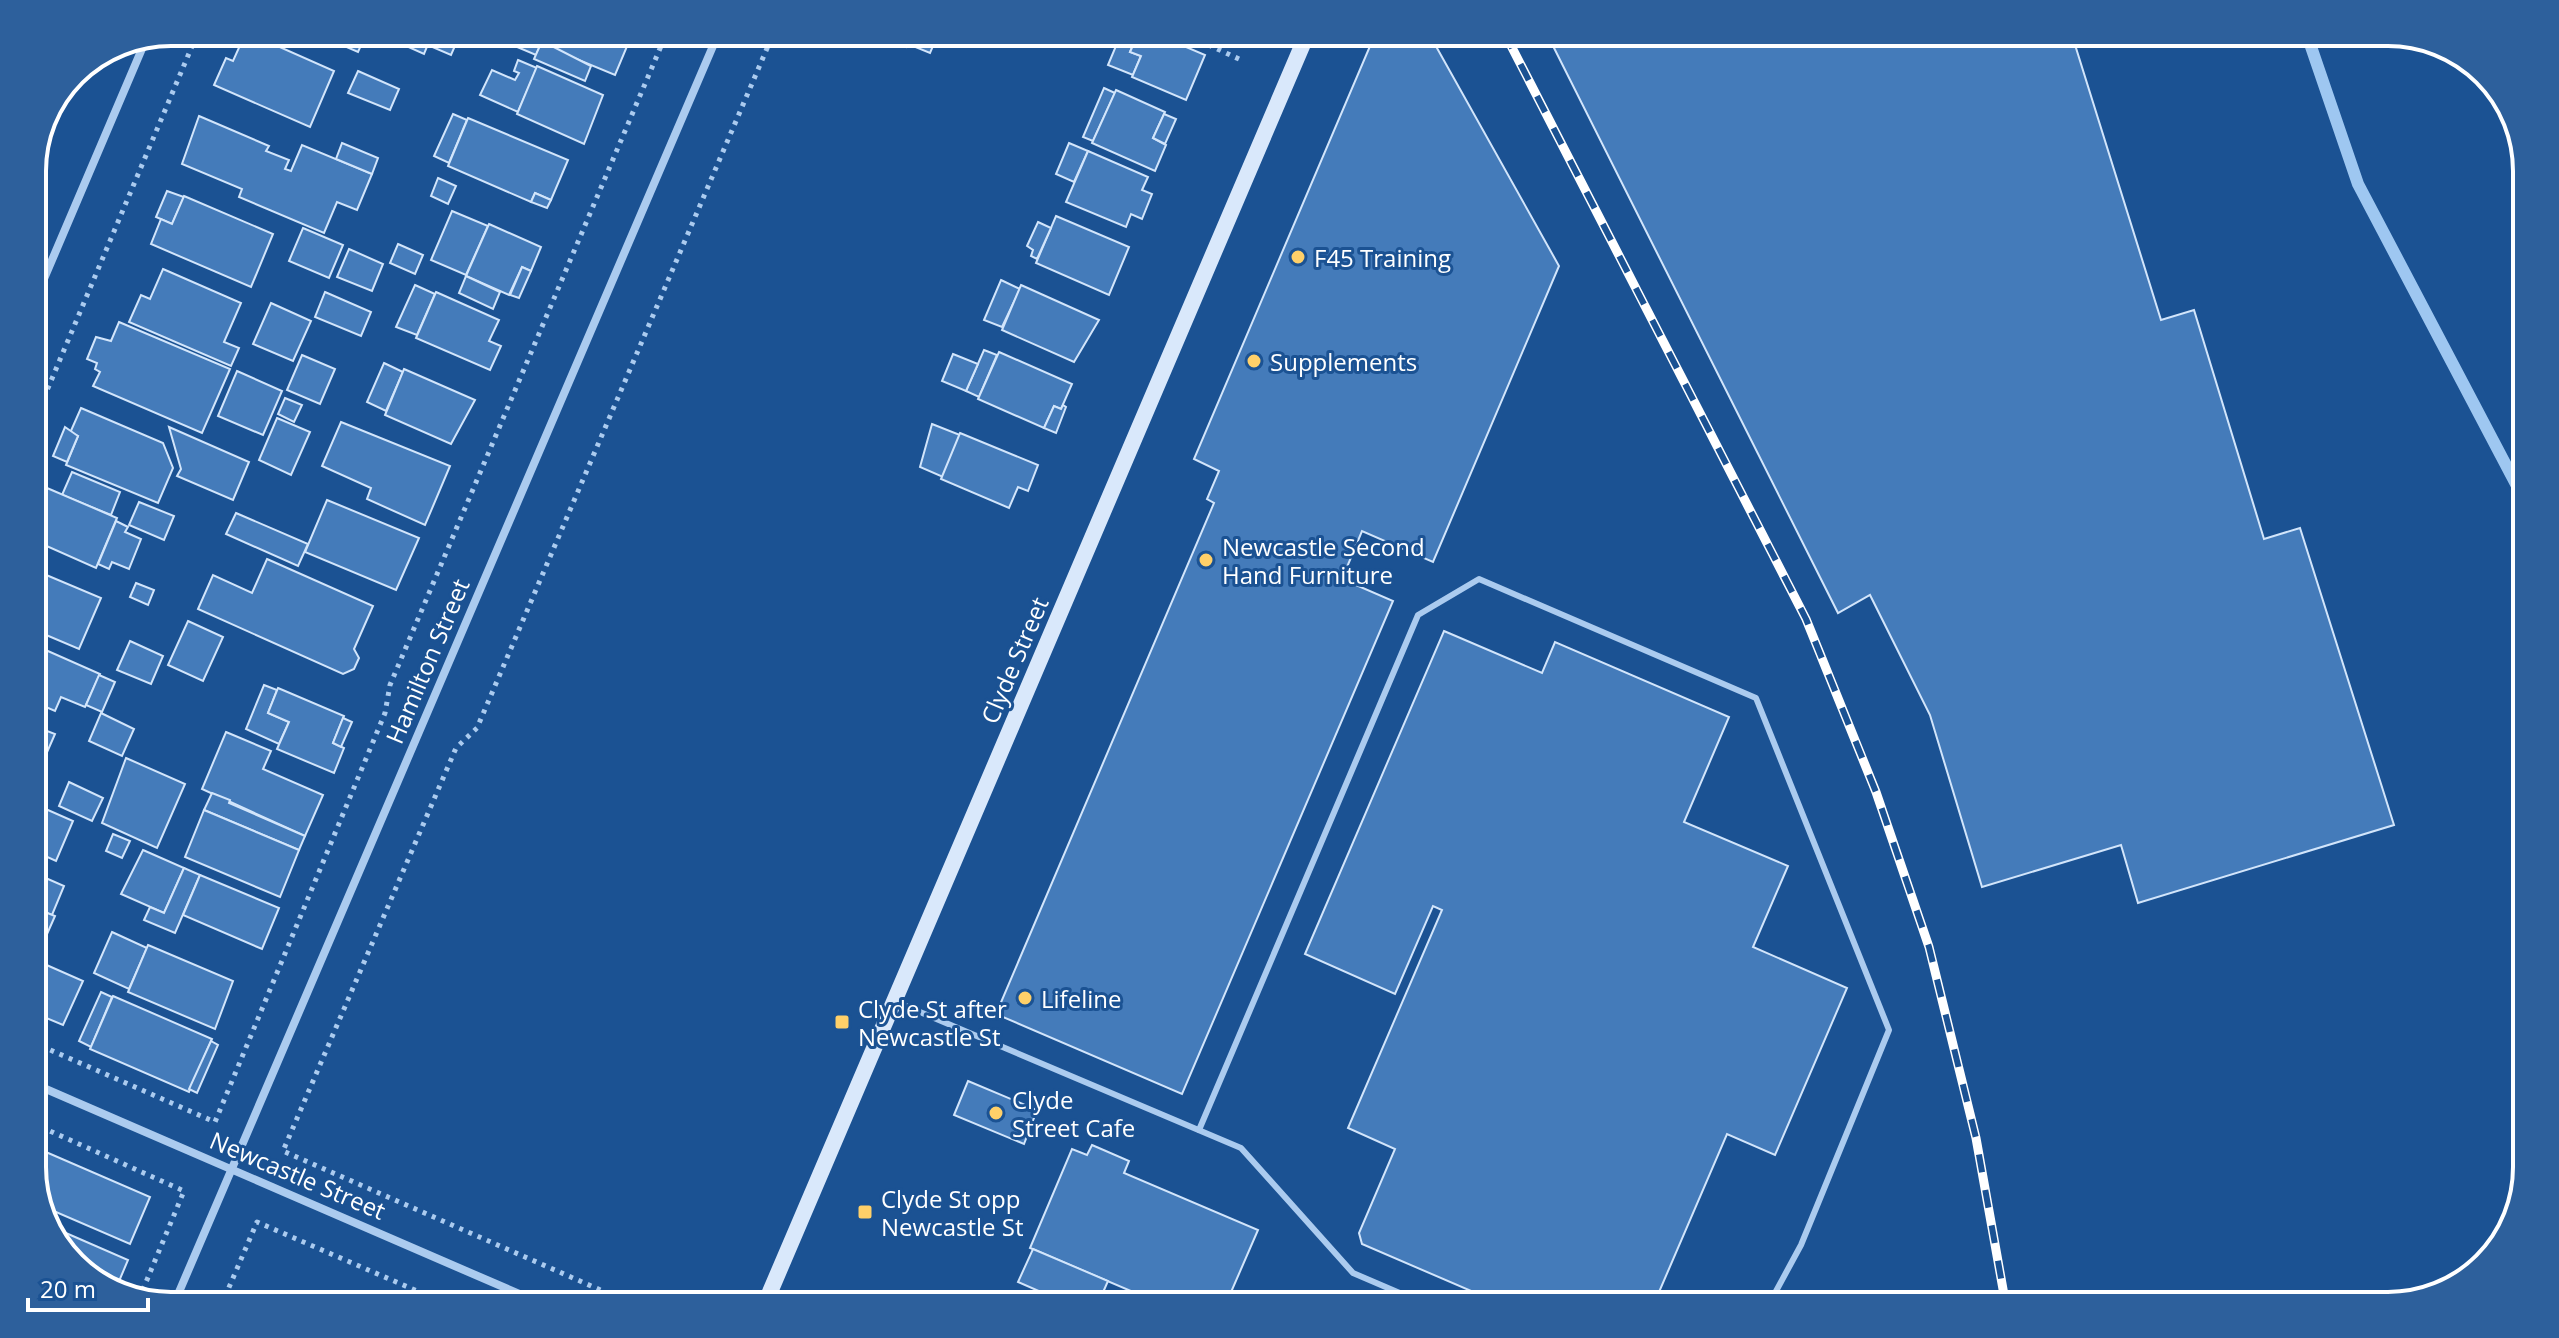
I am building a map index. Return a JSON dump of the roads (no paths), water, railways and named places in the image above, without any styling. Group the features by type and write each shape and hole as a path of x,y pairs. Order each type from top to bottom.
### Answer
{"street":[{"name":"Hamilton Street","path":"179,1292 713,46"},
{"name":"Clyde Street","path":"770,1292 1302,46"},
{"path":"46,274 142,49"},
{"name":"Newcastle Street","path":"46,1089 515,1292"}],"lane":[{"path":"1199,1130 1418,615 1479,579 1756,698 1889,1030 1801,1245 1776,1292"},
{"path":"894,1001 1241,1148 1353,1273 1397,1292"}],"waterway":[{"path":"2311,46 2358,184 2513,478"}],"railway":[{"path":"1511,46 1806,619 1876,792 1929,947 1976,1138 2004,1292"}],"place":[{"name":"F45 Training","path":"1298,257"},
{"name":"Supplements","path":"1254,361"},
{"name":"Newcastle Second Hand Furniture","path":"1206,560"},
{"name":"Lifeline","path":"1025,998"},
{"name":"Clyde St after Newcastle St","path":"842,1022"},
{"name":"Clyde Street Cafe","path":"996,1113"},
{"name":"Clyde St opp Newcastle St","path":"865,1212"}]}
